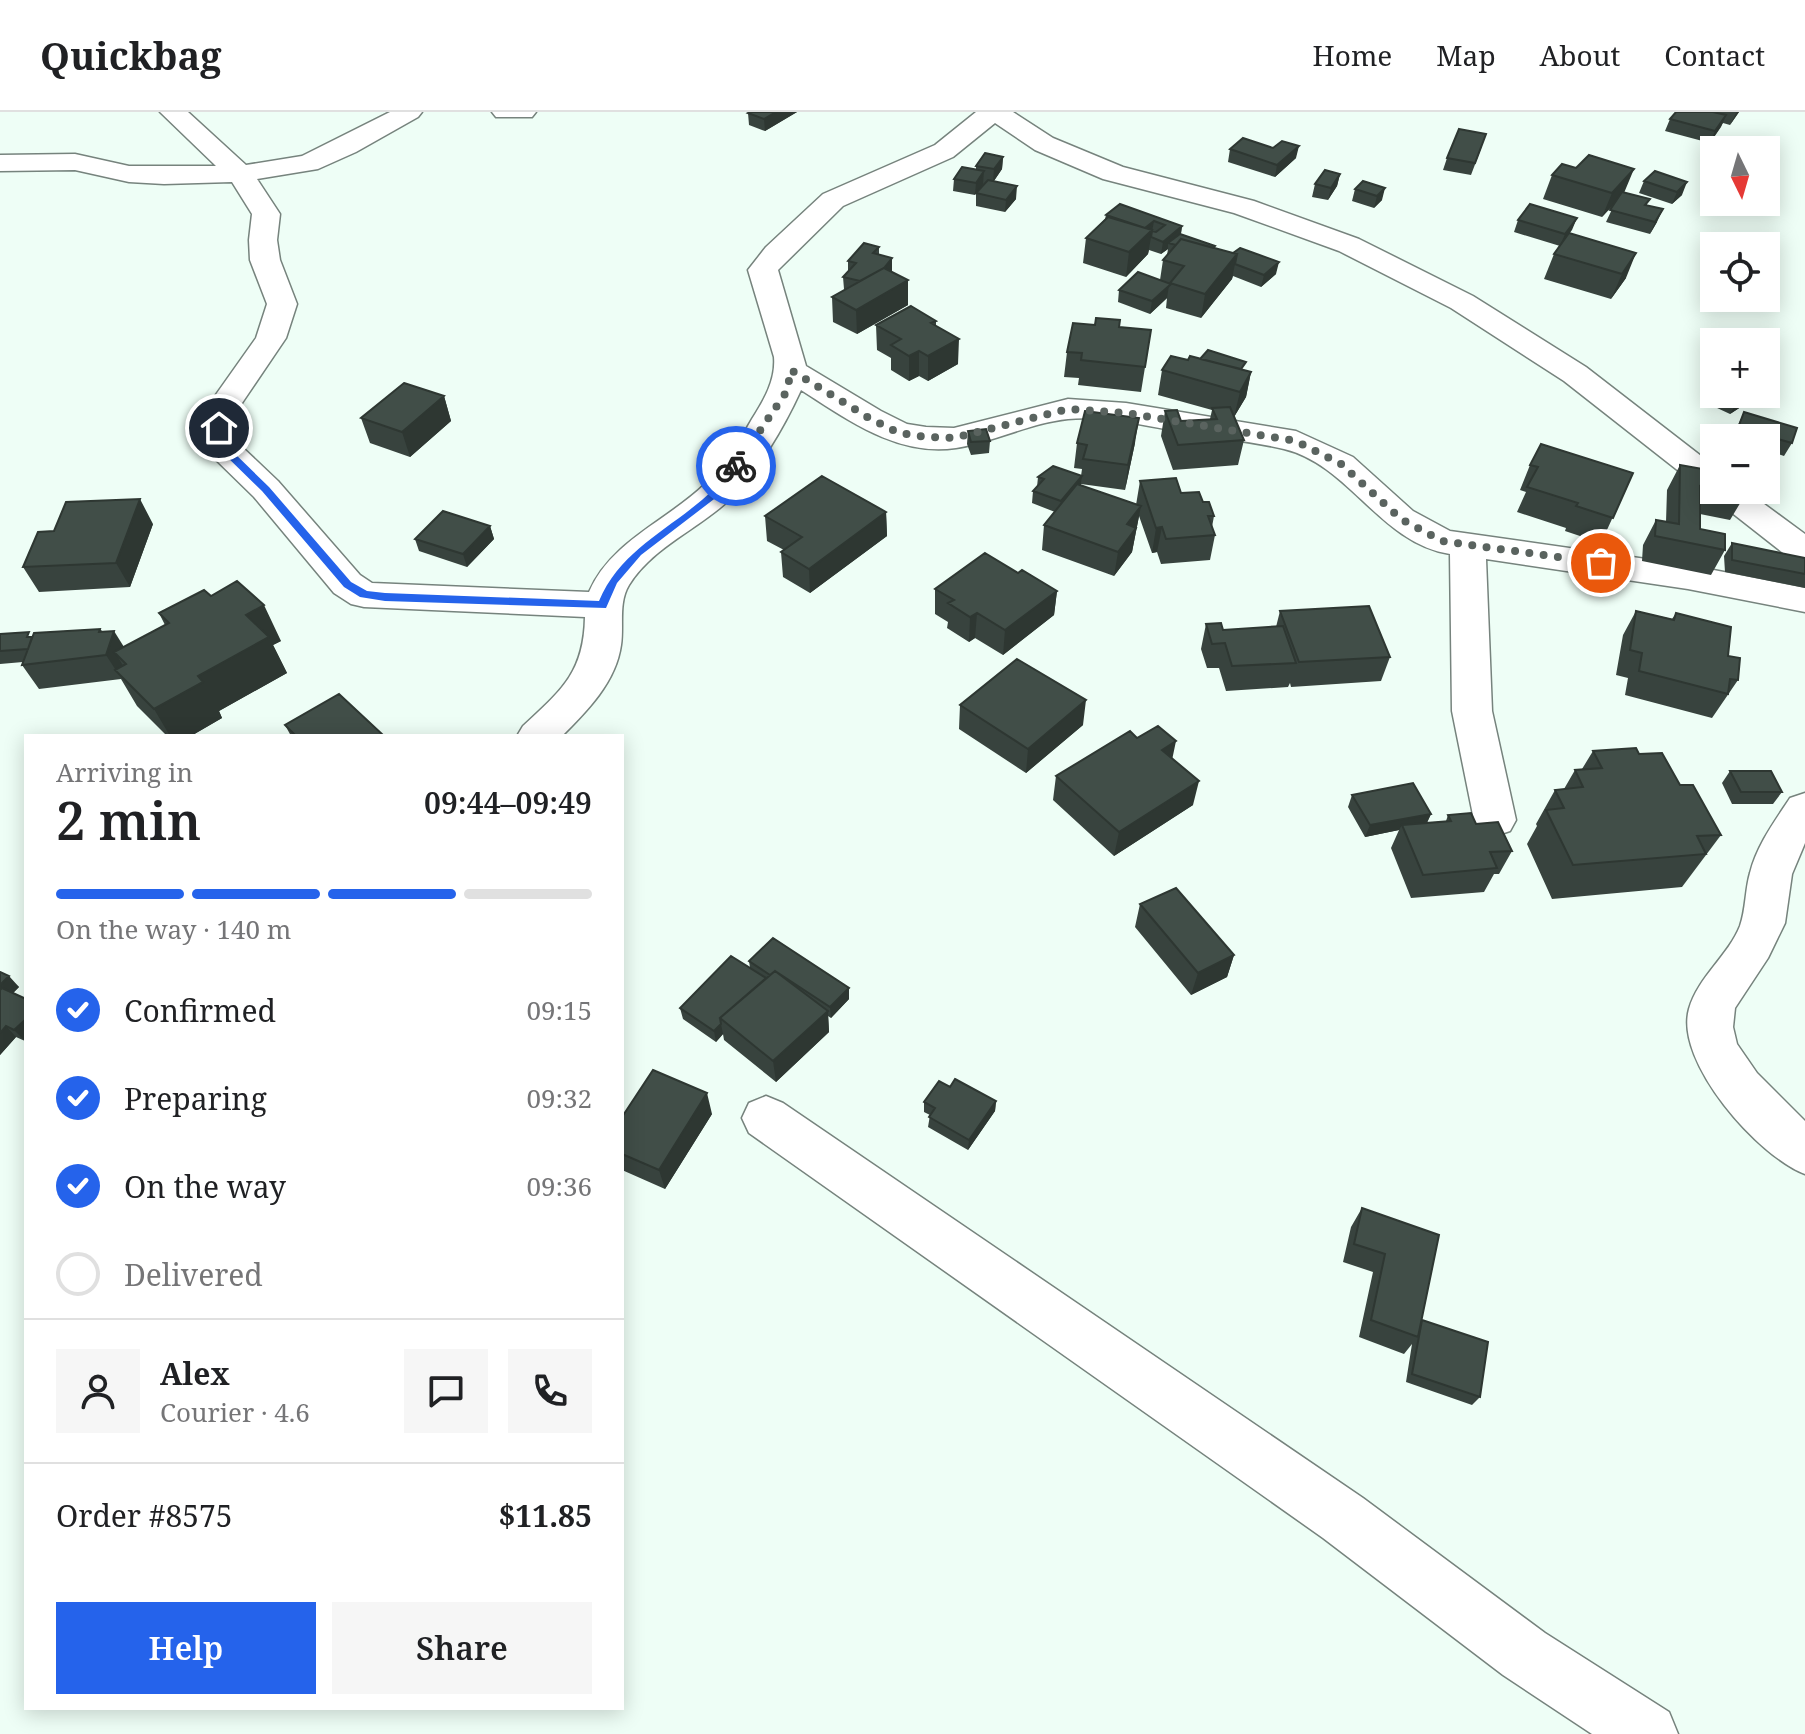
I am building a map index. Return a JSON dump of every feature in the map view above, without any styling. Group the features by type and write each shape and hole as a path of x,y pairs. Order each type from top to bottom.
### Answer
{"street":[{"path":"173,112 240,174 266,214 261,242 269,275 282,304 271,338 226,403 219,428 225,450 266,489 347,584 364,595 602,605"},
{"path":"0,163 75,162 129,174 164,176 240,174 308,163 347,146 409,112"},
{"path":"505,112 523,112"},
{"path":"539,734 581,694 600,655 602,605 613,581 638,553 719,490 787,391 791,370 764,274 776,253 833,200 944,151 994,112 1044,144 1113,173 1244,207 1349,245 1462,302 1575,374 1700,472"},
{"path":"791,370 899,433 926,437 954,438 1068,409 1126,413 1296,441 1341,464 1412,527 1442,541 1601,563 1805,600"},
{"path":"1742,504 1805,552"},
{"path":"1468,546 1472,711 1495,820"},
{"path":"1805,809 1774,864 1762,925 1710,1015 1716,1046 1728,1071 1768,1121 1805,1152"},
{"path":"766,1118 1343,1518 1524,1654 1647,1734"}],"building":[{"path":"750,112 776,112 764,119"},
{"path":"1676,112 1726,115 1715,131 1670,119"},
{"path":"1459,129 1486,134 1475,163 1447,158"},
{"path":"1243,138 1273,148 1282,141 1299,146 1277,165 1230,149"},
{"path":"985,153 1003,157 994,169 976,166"},
{"path":"1589,155 1634,169 1612,193 1552,175 1562,164 1576,168"},
{"path":"962,167 984,171 976,183 954,179"},
{"path":"1325,170 1340,174 1331,188 1315,184"},
{"path":"1655,171 1687,182 1677,192 1644,181"},
{"path":"988,180 1017,186 1006,200 976,193"},
{"path":"1363,181 1385,188 1377,196 1355,189"},
{"path":"1622,192 1650,199 1645,205 1663,209 1655,222 1610,210"},
{"path":"1120,204 1182,226 1163,242 1151,237 1152,231 1156,232 1165,225 1154,221 1145,228 1106,215"},
{"path":"1530,204 1577,218 1565,234 1518,220"},
{"path":"1108,217 1152,230 1129,252 1086,238"},
{"path":"1569,233 1636,253 1622,274 1554,254"},
{"path":"1180,234 1215,246 1181,239 1176,245 1168,243"},
{"path":"1181,239 1237,254 1205,294 1170,283 1184,266 1163,260"},
{"path":"864,243 879,247 873,253 892,258 884,268 860,281 843,277 856,263 848,261"},
{"path":"1240,248 1279,262 1264,275 1235,264 1237,254 1233,253"},
{"path":"884,268 908,280 856,310 832,297"},
{"path":"1138,272 1171,284 1152,301 1119,290"},
{"path":"911,306 936,321 931,323 959,339 928,356 919,351 909,356 891,345 901,339 876,325"},
{"path":"1096,318 1120,320 1119,327 1151,330 1145,367 1081,360 1082,353 1067,352 1073,323 1095,325"},
{"path":"1208,350 1246,362 1241,369 1200,359"},
{"path":"1171,356 1188,360 1190,356 1251,372 1240,392 1162,370"},
{"path":"404,383 444,396 402,432 361,418"},
{"path":"1230,407 1244,440 1178,445 1165,411 1177,410 1181,421 1217,419 1212,408"},
{"path":"1085,411 1139,418 1128,465 1083,459 1087,445 1077,443"},
{"path":"1744,412 1797,428 1792,443 1780,440 1780,424 1740,424"},
{"path":"986,429 990,441 971,442 968,431"},
{"path":"1541,444 1633,473 1613,518 1527,487 1538,467 1530,465"},
{"path":"1680,465 1700,469 1700,529 1725,534 1725,550 1655,536 1656,520 1679,524"},
{"path":"1053,466 1082,476 1061,501 1033,491 1044,479 1038,477"},
{"path":"822,476 886,512 809,569 781,552 802,537 765,516"},
{"path":"1176,478 1181,493 1199,492 1203,502 1209,502 1214,516 1208,516 1215,535 1166,539 1162,527 1156,528 1140,481"},
{"path":"1077,484 1141,506 1127,524 1136,528 1118,552 1044,525"},
{"path":"140,499 116,563 23,567 38,532 54,531 66,502"},
{"path":"443,511 490,526 463,554 415,539"},
{"path":"1732,543 1805,558 1805,574 1732,560"},
{"path":"985,553 1057,591 1005,630 977,613 970,617 948,603 954,600 935,589"},
{"path":"237,581 264,605 246,615 269,637 198,676 203,682 154,709 115,670 126,664 114,652 169,623 159,613 204,590 211,596"},
{"path":"1369,606 1390,657 1299,662 1280,611"},
{"path":"1636,611 1674,620 1676,613 1731,627 1728,656 1740,658 1738,680 1730,679 1728,694 1639,671 1642,653 1630,650"},
{"path":"1221,623 1223,630 1283,626 1296,663 1232,666 1225,643 1212,644 1206,624"},
{"path":"100,629 99,632 114,631 106,655 22,665 34,633"},
{"path":"29,632 27,637 32,637 28,649 0,651 0,634"},
{"path":"1017,659 1086,700 1028,749 960,705"},
{"path":"339,694 382,734 294,734 285,725"},
{"path":"1158,726 1176,741 1162,750 1199,781 1119,832 1056,776 1130,731 1137,738"},
{"path":"1636,748 1639,754 1662,753 1680,785 1693,785 1721,835 1697,836 1706,854 1573,865 1546,810 1564,808 1555,790 1583,787 1575,770 1602,768 1593,751"},
{"path":"1730,771 1771,771 1782,792 1741,792"},
{"path":"1413,783 1431,814 1370,825 1352,795"},
{"path":"1471,813 1476,824 1498,822 1512,851 1490,852 1497,868 1423,875 1402,825 1451,821 1448,815"},
{"path":"1176,888 1234,955 1198,973 1140,904"},
{"path":"773,938 849,988 830,1007 775,971 770,975 749,961"},
{"path":"731,956 766,978 720,1018 721,1024 714,1031 680,1008"},
{"path":"775,971 828,1011 773,1061 720,1018"},
{"path":"0,972 9,976 0,985"},
{"path":"2,988 24,998 24,1021 14,1030 6,1026 0,1033"},
{"path":"653,1070 707,1093 659,1170 624,1155 624,1114"},
{"path":"955,1079 996,1101 969,1140 929,1117 935,1108 924,1102 939,1081 950,1087"},
{"path":"1362,1208 1439,1235 1418,1337 1371,1320 1385,1254 1354,1244"},
{"path":"1422,1320 1488,1342 1480,1397 1412,1374"}],"way so far":[{"path":"736,466 787,391 791,370 899,433 926,437 954,438 1068,409 1126,413 1296,441 1321,451 1341,464 1401,519 1429,536 1461,545 1601,563"}],"route":[{"path":"219,428 225,450 266,489 347,584 364,595 385,597 602,605 613,581 638,553 719,490 736,466"}]}
